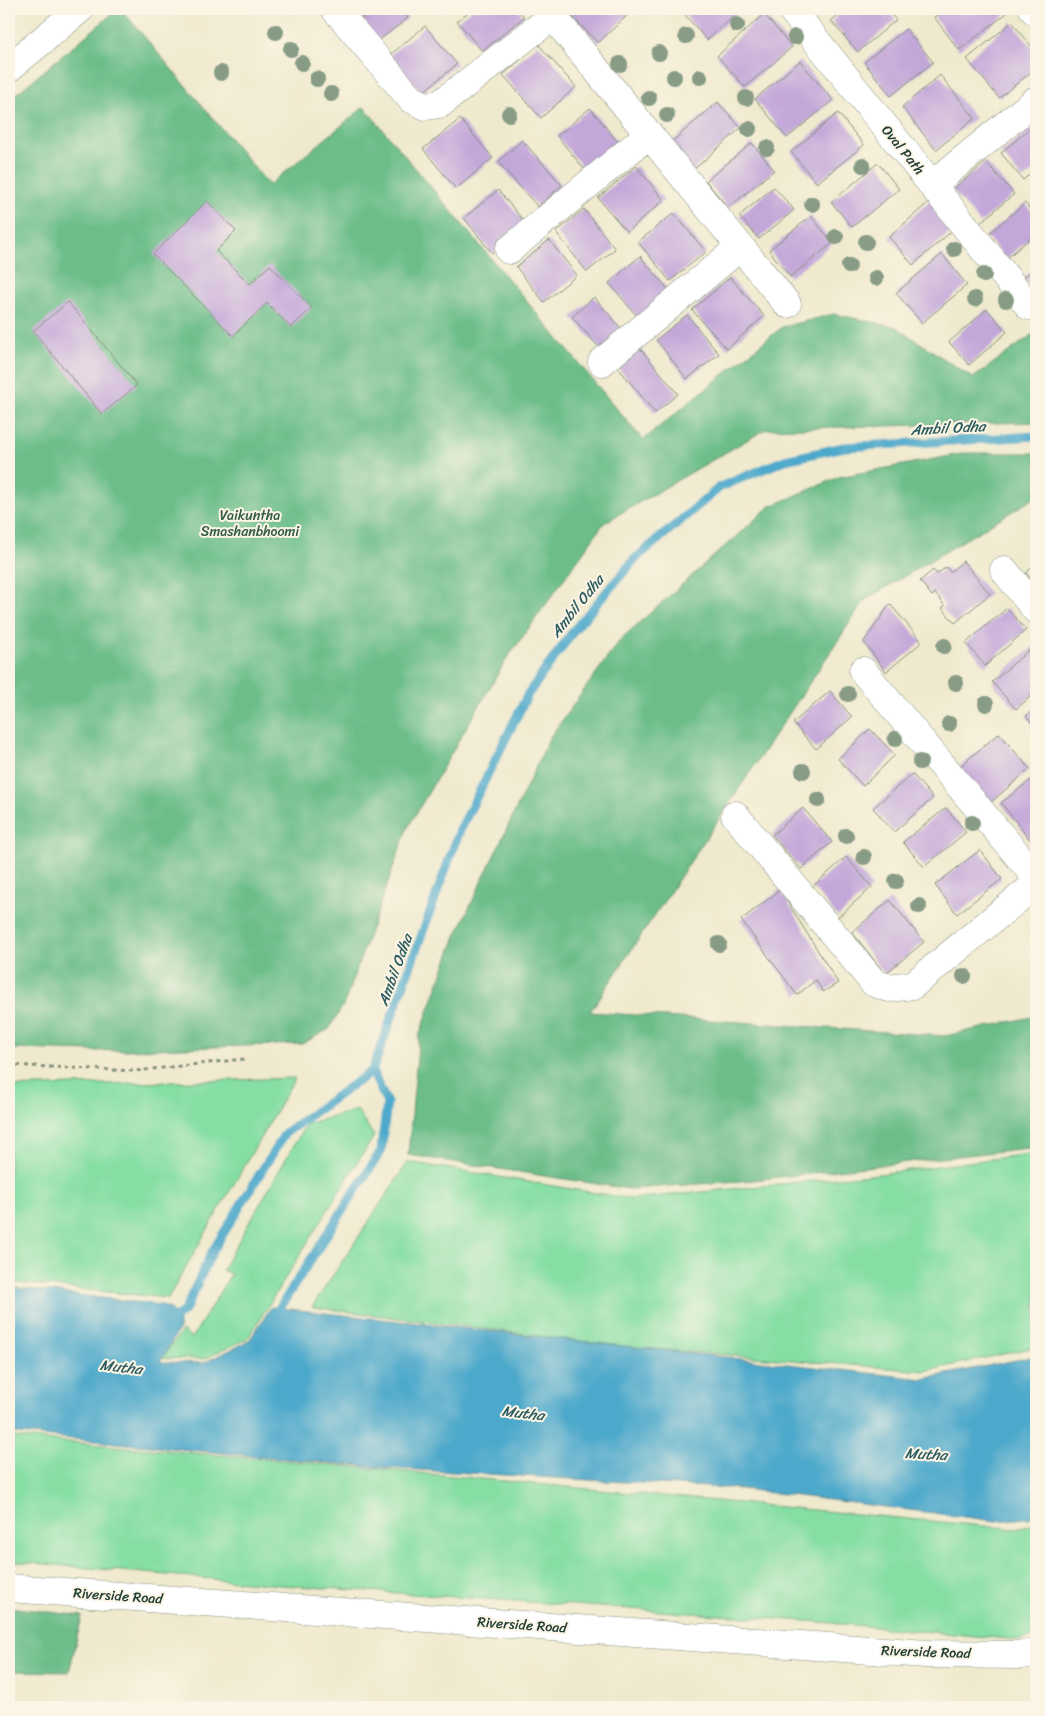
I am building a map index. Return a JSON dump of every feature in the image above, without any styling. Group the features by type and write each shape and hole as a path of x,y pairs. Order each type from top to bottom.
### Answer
{"street":[{"path":"9,68 80,9"},
{"path":"335,9 411,99 426,106 440,104 550,12 787,304"},
{"name":"Oval Path","path":"791,9 932,185 1036,100"},
{"path":"509,250 649,134"},
{"path":"932,185 1029,306"},
{"path":"602,362 740,247"},
{"path":"1004,570 1036,610"},
{"path":"863,671 1036,877"},
{"path":"735,815 874,984 889,988 913,985 1036,884"},
{"name":"Riverside Road","path":"9,1588 926,1654 1029,1654"}],"path":[{"path":"9,1065 135,1071 244,1059"}],"green space":[{"name":"Vaikuntha Smashanbhoomi","path":"118,9 121,9 269,185 364,107 643,440 782,327 834,314 896,327 973,378 1036,332 1036,422 766,429 604,523 506,660 407,829 344,1004 329,1029 302,1044 96,1051 9,1049 9,100"},
{"path":"966,453 1036,453 1036,497 865,600 590,1012 945,1036 1036,1016 1036,1147 753,1180 630,1189 408,1155 419,1036 456,936 550,737 621,639 769,507 839,477"},
{"path":"295,1078 168,1298 9,1282 9,1087"},
{"path":"357,1110 374,1136 248,1338 204,1359 162,1358 182,1331 192,1338 231,1274 222,1270 306,1124"},
{"path":"1036,1153 1036,1347 925,1371 620,1346 312,1307 408,1162 632,1199 880,1174"},
{"path":"9,1437 312,1463 1016,1529 1036,1524 1036,1636 1020,1640 820,1622 281,1585 9,1561"},
{"path":"9,1607 82,1616 69,1672 9,1671"}],"water":[{"name":"Mutha","path":"9,1287 161,1305 170,1309 179,1321 179,1329 160,1362 203,1363 249,1341 271,1307 923,1379 1036,1356 1036,1517 996,1521 743,1489 385,1468 9,1433"}],"building":[{"path":"374,9 401,9 408,18 375,43 358,21"},
{"path":"473,9 517,9 524,17 482,51 457,21"},
{"path":"574,9 634,9 598,43 569,13"},
{"path":"680,9 742,9 707,40"},
{"path":"845,9 887,9 896,20 858,52 831,21"},
{"path":"945,9 1003,9 1007,13 959,50 934,17"},
{"path":"764,14 792,47 745,87 717,56"},
{"path":"1012,22 1036,52 1036,68 999,98 967,59"},
{"path":"425,26 457,64 422,93 390,55"},
{"path":"906,29 933,62 891,96 864,62"},
{"path":"538,44 576,87 541,118 503,75"},
{"path":"800,61 833,100 787,138 755,99"},
{"path":"940,75 975,118 936,150 902,107"},
{"path":"718,102 741,128 692,171 669,144"},
{"path":"590,108 618,142 585,170 557,136"},
{"path":"838,113 864,145 817,183 791,152"},
{"path":"460,119 493,158 456,189 423,149"},
{"path":"1036,123 1036,169 1023,180 1001,153"},
{"path":"522,140 562,185 538,207 498,162"},
{"path":"752,143 774,170 728,208 706,181"},
{"path":"986,162 1014,194 980,223 952,190"},
{"path":"878,163 899,189 852,227 831,202"},
{"path":"636,166 664,200 627,232 598,198"},
{"path":"774,187 794,210 759,239 739,216"},
{"path":"498,190 527,225 492,253 464,218"},
{"path":"207,201 236,231 216,251 250,284 270,265 312,308 291,328 267,303 233,336 153,254"},
{"path":"930,201 954,229 913,265 889,237"},
{"path":"1025,203 1036,216 1036,233 1006,259 986,236"},
{"path":"584,209 615,249 587,272 556,232"},
{"path":"674,213 706,252 670,281 638,242"},
{"path":"811,216 833,243 790,277 769,250"},
{"path":"549,240 577,275 544,302 516,267"},
{"path":"942,254 967,285 922,323 896,293"},
{"path":"640,256 673,295 642,322 609,283"},
{"path":"1036,267 1036,294 1023,278"},
{"path":"730,277 764,316 727,349 692,310"},
{"path":"594,297 625,333 603,352 572,317"},
{"path":"68,302 137,385 102,414 33,331"},
{"path":"987,309 1007,332 969,365 949,342"},
{"path":"687,315 719,354 687,379 656,340"},
{"path":"638,346 678,394 655,413 616,365"},
{"path":"963,561 990,594 955,623 942,608 945,606 935,593 932,596 920,581 933,570 937,574 946,567 950,572"},
{"path":"1036,564 1036,585 1026,573"},
{"path":"890,604 922,642 886,672 864,642"},
{"path":"1007,608 1026,630 985,666 966,643"},
{"path":"1036,644 1036,692 1016,709 992,682"},
{"path":"830,691 852,717 816,749 793,723"},
{"path":"1036,708 1036,728 1026,716"},
{"path":"870,729 895,755 863,786 838,759"},
{"path":"999,733 1030,769 990,803 959,767"},
{"path":"912,774 933,798 894,832 873,808"},
{"path":"1032,779 1036,784 1036,836 1031,841 1001,803"},
{"path":"803,808 832,842 801,869 772,835"},
{"path":"946,808 966,832 924,867 903,842"},
{"path":"980,850 1002,879 957,914 935,885"},
{"path":"846,857 872,887 838,917 812,887"},
{"path":"780,890 838,983 823,992 816,980 797,995 741,920"},
{"path":"890,900 924,942 885,974 852,932"}],"waterway":[{"name":"Ambil Odha","path":"169,1323 185,1310 212,1252 285,1133 372,1071 460,830 528,694 574,630 635,559 720,487 785,460 844,447 1036,436"},
{"name":"Ambil Odha","path":"273,1318 381,1151 387,1103 372,1071"}]}
